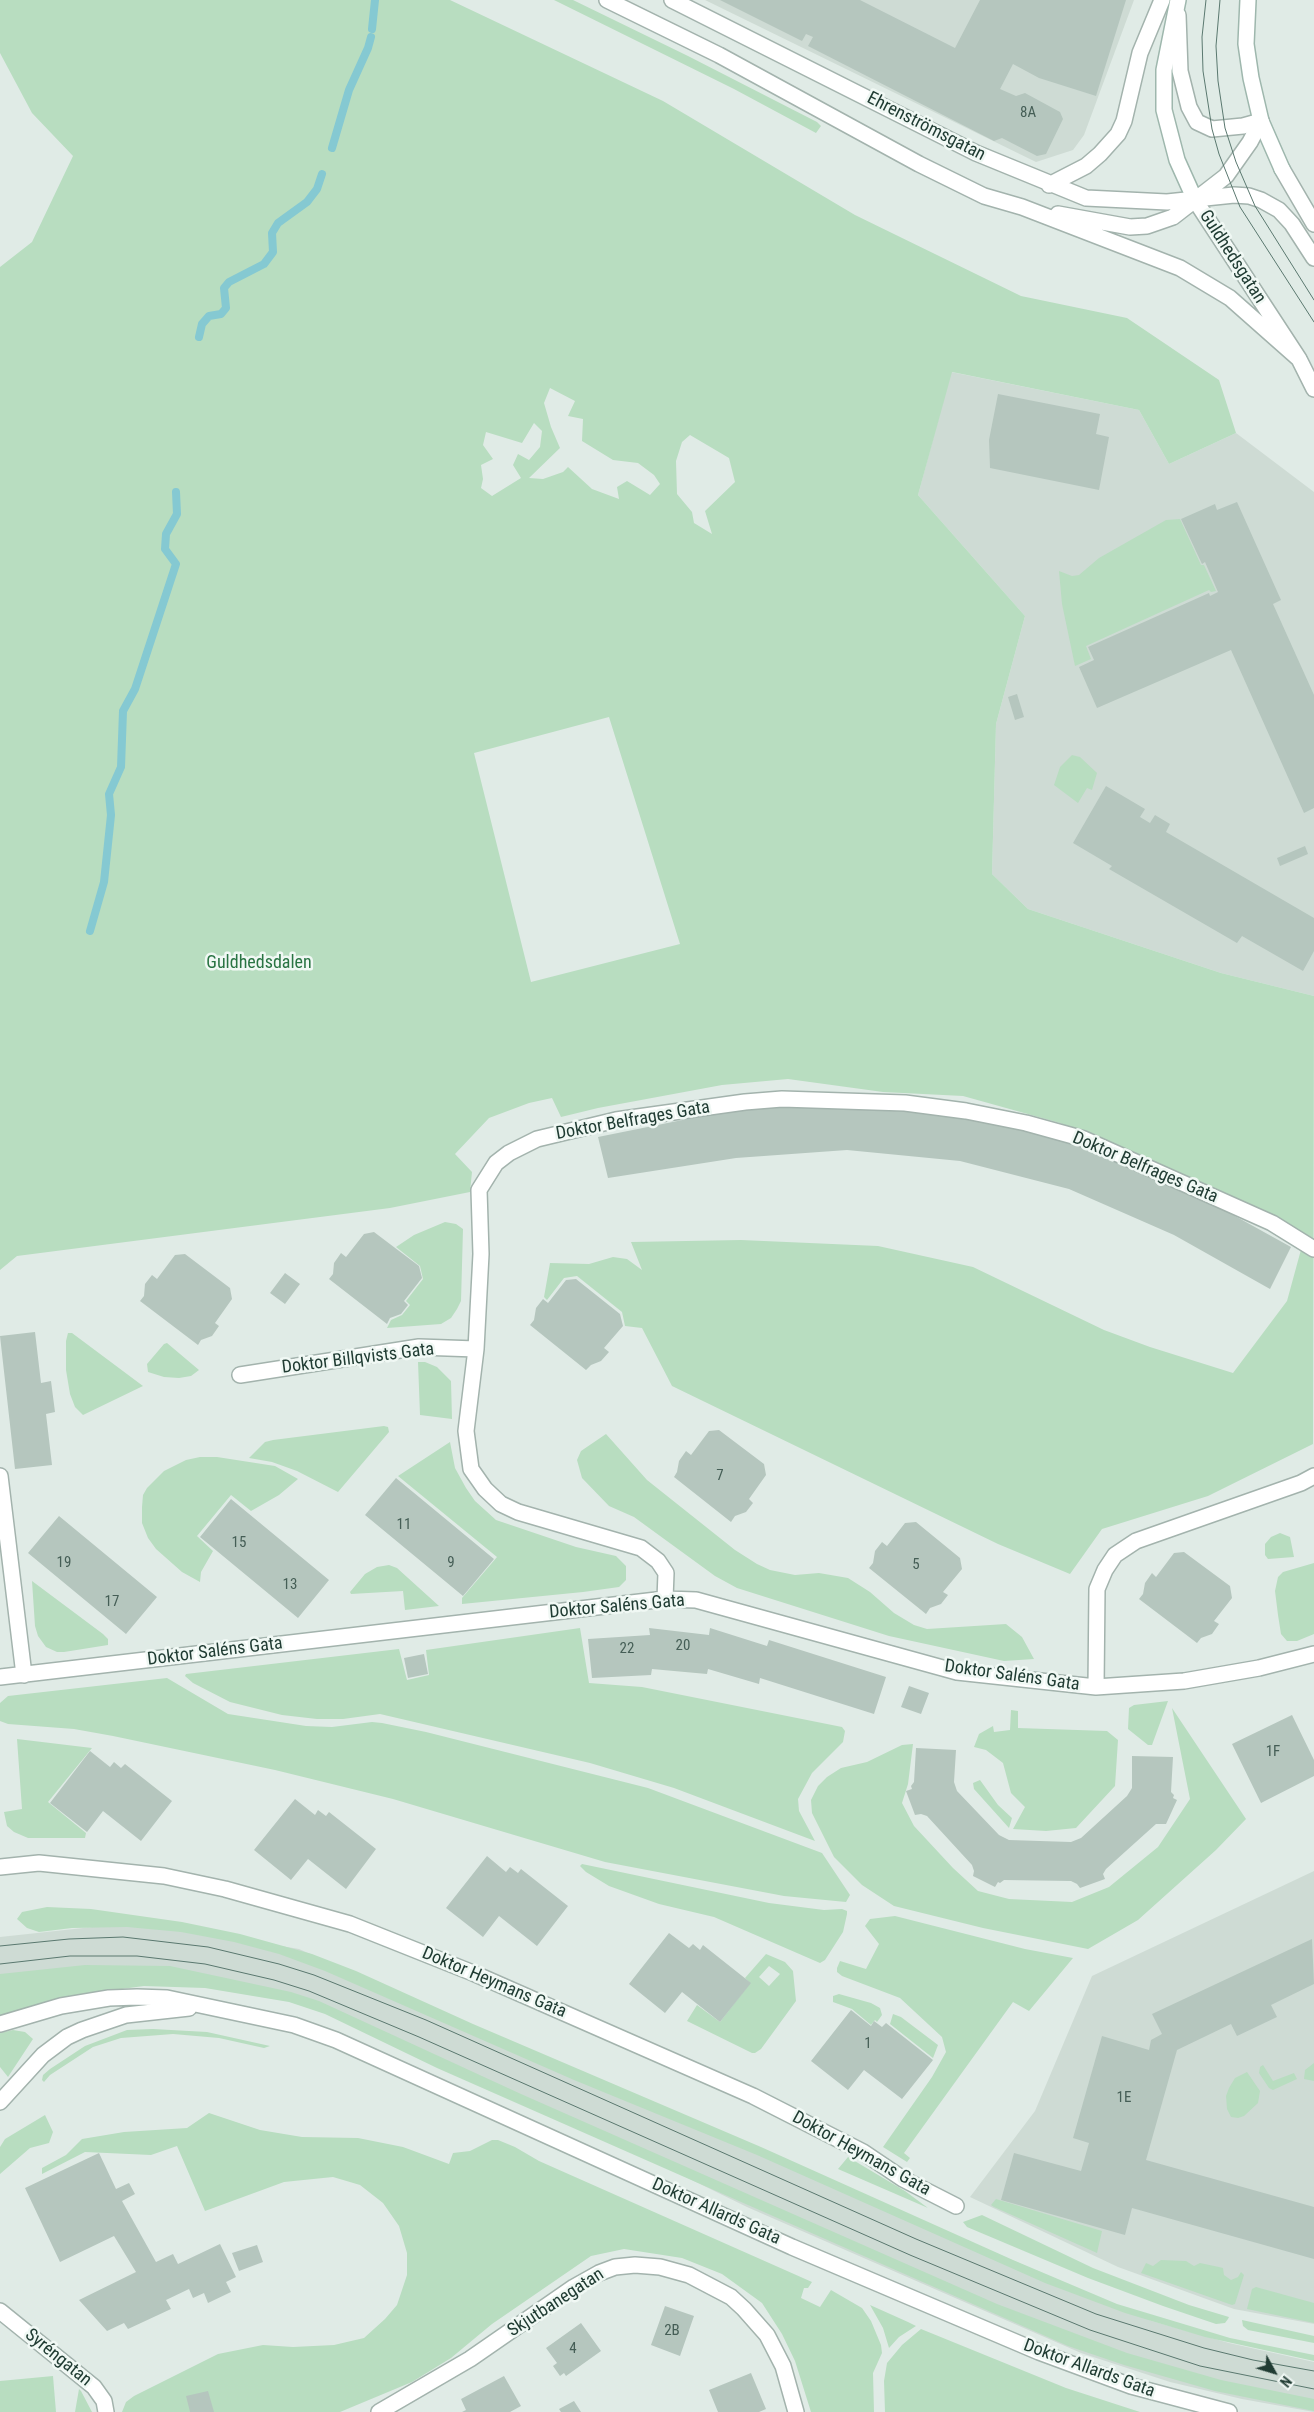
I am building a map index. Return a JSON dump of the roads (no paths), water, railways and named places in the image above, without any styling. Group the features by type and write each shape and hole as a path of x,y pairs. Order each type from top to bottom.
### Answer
{"street":[{"name":"Ehrenströmsgatan","path":"607,0 719,55 919,164 984,196 1022,208 1180,268 1207,282 1230,298 1299,359"},
{"name":"Ehrenströmsgatan","path":"672,0 976,153 1049,185 1086,198 1167,202 1195,200"},
{"path":"1049,185 1086,166 1118,134 1124,121 1140,53 1162,0"},
{"path":"1177,0 1180,71 1189,107 1198,122 1212,129 1243,126 1261,121"},
{"path":"1177,0 1164,70 1164,110 1177,160 1195,200"},
{"path":"1248,0 1246,44 1250,78 1261,121 1282,168 1314,224"},
{"name":"Ehrenströmsgatan","path":"1022,208 1130,227 1147,226 1173,217 1226,176 1250,142 1261,121"},
{"name":"Guldhedsgatan","path":"1314,258 1292,224 1279,210 1262,200 1249,196 1234,195 1195,200 1299,359 1314,389"},
{"name":"Doktor Belfrages Gata","path":"665,1599 666,1573 658,1561 641,1548 518,1512 502,1504 485,1489 471,1469 466,1431 476,1349 481,1254 479,1190 496,1163 509,1153 536,1139 616,1120 744,1102 782,1099 905,1103 966,1111 1026,1123 1084,1139 1272,1223 1314,1249"},
{"name":"Doktor Billqvists Gata","path":"240,1375 419,1347 476,1349"},
{"path":"0,1476 24,1675"},
{"path":"1096,1688 1097,1589 1105,1570 1115,1555 1136,1541 1314,1476"},
{"name":"Doktor Saléns Gata","path":"0,1677 665,1599 696,1600 957,1672 1096,1688 1184,1681 1260,1668 1314,1654"},
{"name":"Doktor Heymans Gata","path":"0,1867 39,1863 164,1876 225,1889 350,1924 473,1973 753,2096 863,2152 903,2179 956,2206"},
{"name":"Doktor Allards Gata","path":"0,2024 61,2006 109,1998 167,1998 278,2020 330,2038 792,2247 1003,2338 1131,2386 1229,2412"},
{"name":"Doktor Allards Gata","path":"0,2102 43,2055 67,2037 82,2030 126,2015 206,2007"},
{"name":"Skjutbanegatan","path":"380,2412 470,2359 574,2287 599,2272 615,2267 635,2265 660,2268 689,2275 731,2297 766,2335 783,2366 796,2412"},
{"name":"Syréngatan","path":"0,2311 94,2387 104,2401 106,2412"}],"waterway":[{"path":"372,29 375,0"},
{"path":"332,148 349,90 371,37"},
{"path":"199,337 202,324 209,316 221,314 226,308 224,288 229,282 264,264 273,252 272,233 278,223 307,202 317,189 322,174"},
{"path":"90,931 104,882 111,815 109,794 121,767 123,711 135,689 176,564 165,549 166,534 177,514 176,492"}],"tram line":[{"path":"1206,0 1202,37 1203,71 1212,129 1219,154 1240,207 1314,322"},
{"path":"1220,0 1216,46 1218,81 1225,128 1236,162 1255,206 1314,300"},
{"path":"0,1946 69,1939 123,1937 208,1947 279,1964 314,1975 426,2020 916,2239 1096,2314 1204,2348 1253,2360 1314,2371"},
{"path":"0,1964 70,1956 137,1956 205,1964 274,1980 309,1991 419,2037 910,2255 1090,2330 1200,2366 1314,2389"}],"park label":[{"name":"Guldhedsdalen","path":"259,963"}]}
